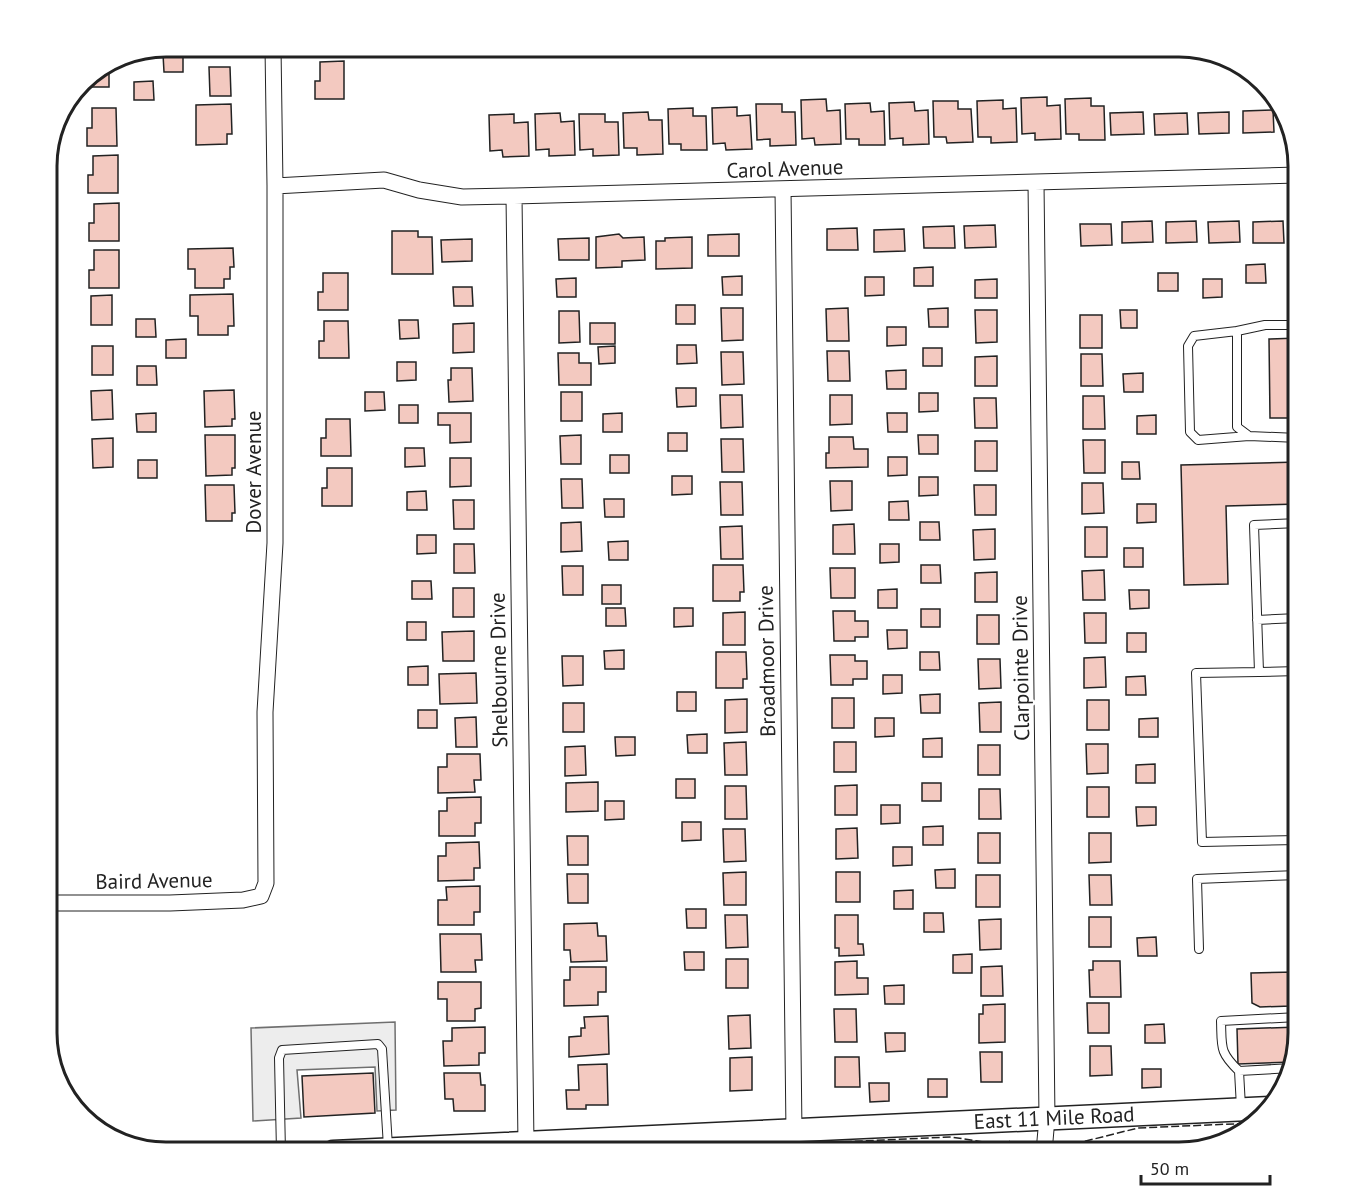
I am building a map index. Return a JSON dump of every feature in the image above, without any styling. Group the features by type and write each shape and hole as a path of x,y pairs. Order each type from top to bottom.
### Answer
{"main road":[{"name":"East 11 Mile Road","path":"571,1142 1258,1108"}],"street":[{"name":"Dover Avenue","path":"261,896 266,883 267,871 265,712 275,543 273,57"},
{"name":"Carol Avenue","path":"275,186 384,180 419,190 462,197 1288,175"},
{"name":"Clarpointe Drive","path":"1036,183 1047,1118 1045,1142"},
{"name":"Broadmoor Drive","path":"783,189 794,1132"},
{"name":"Shelbourne Drive","path":"514,196 526,1142"},
{"name":"Baird Avenue","path":"57,903 170,903 243,900 261,896"}],"lane":[{"path":"1288,325 1265,325 1194,336 1188,346 1190,432 1198,440 1249,436 1288,438"},
{"path":"1237,331 1237,427 1249,436"},
{"path":"1259,672 1254,525 1288,523"},
{"path":"1257,620 1288,618"},
{"path":"1288,671 1196,673 1202,842 1288,840"},
{"path":"1199,949 1197,879 1288,875"},
{"path":"1241,1108 1239,1071 1222,1050 1221,1021 1288,1018"},
{"path":"281,1142 279,1058 282,1050 378,1044 382,1048 388,1142"},
{"path":"1239,1071 1282,1069"}],"shaded area":[{"path":"395,1022 396,1110 377,1111 375,1067 297,1070 301,1118 253,1121 251,1028"}],"building":[{"path":"163,57 183,57 183,72 164,72"},
{"path":"344,61 344,99 315,99 315,81 320,81 320,62"},
{"path":"209,67 230,67 231,96 210,96"},
{"path":"109,73 109,87 91,87"},
{"path":"153,81 154,100 134,100 134,82"},
{"path":"1047,97 1047,106 1060,105 1061,139 1035,140 1035,133 1022,134 1021,98"},
{"path":"1091,98 1091,106 1104,106 1105,140 1079,140 1079,134 1066,134 1065,99"},
{"path":"826,99 827,111 840,110 841,144 815,145 814,138 802,139 801,100"},
{"path":"1003,100 1003,109 1016,108 1017,142 991,143 991,137 978,137 977,101"},
{"path":"933,101 958,101 958,109 971,109 973,142 947,143 946,137 934,137"},
{"path":"914,102 915,111 928,110 929,144 903,145 903,138 890,139 889,103"},
{"path":"870,103 871,112 884,111 885,145 859,145 859,139 846,139 845,104"},
{"path":"231,104 232,134 227,134 227,144 196,145 196,105"},
{"path":"756,104 782,104 782,112 795,112 796,145 770,146 770,139 757,140"},
{"path":"737,107 737,116 750,115 752,149 726,150 725,143 713,144 712,108"},
{"path":"92,108 116,108 117,146 87,146 87,128 92,128"},
{"path":"693,108 693,116 706,116 707,150 681,150 681,144 669,144 668,109"},
{"path":"1273,110 1274,132 1243,133 1243,111"},
{"path":"648,112 649,120 662,120 663,154 637,155 637,148 624,148 623,113"},
{"path":"1143,112 1144,134 1111,135 1110,113"},
{"path":"1229,112 1229,133 1199,134 1198,113"},
{"path":"560,113 561,122 574,121 575,155 549,156 549,149 536,150 535,114"},
{"path":"1187,113 1188,134 1155,135 1154,114"},
{"path":"514,114 514,123 528,122 529,156 503,157 502,150 490,151 489,115"},
{"path":"579,114 605,114 605,122 618,122 619,155 593,156 593,149 580,150"},
{"path":"118,155 118,193 88,193 88,175 93,175 93,156"},
{"path":"119,203 119,241 89,241 89,223 94,223 94,204"},
{"path":"1152,221 1153,242 1122,243 1122,222"},
{"path":"1196,221 1197,242 1166,243 1166,222"},
{"path":"1239,221 1240,242 1209,243 1208,222"},
{"path":"1283,221 1284,243 1253,243 1253,222"},
{"path":"1080,224 1111,224 1112,245 1081,246"},
{"path":"995,225 996,247 965,248 964,226"},
{"path":"954,226 955,248 924,248 923,227"},
{"path":"857,228 858,250 827,250 827,229"},
{"path":"904,229 905,251 874,252 874,230"},
{"path":"392,231 418,231 418,237 432,237 433,274 392,274"},
{"path":"619,234 623,238 644,237 645,260 622,261 622,267 596,268 596,237"},
{"path":"739,234 739,256 708,256 708,235"},
{"path":"692,237 692,268 656,269 656,241 665,241 665,238"},
{"path":"589,238 589,260 559,260 558,239"},
{"path":"472,239 472,261 442,262 441,240"},
{"path":"233,248 234,267 230,267 230,279 224,279 224,288 195,288 195,269 188,269 188,249"},
{"path":"94,250 119,250 119,288 89,288 89,270 94,270"},
{"path":"1265,264 1266,283 1246,283 1246,265"},
{"path":"933,267 933,286 914,286 914,268"},
{"path":"323,273 348,273 348,310 318,310 318,292 323,292"},
{"path":"1158,273 1178,273 1178,291 1158,291"},
{"path":"742,276 742,295 723,295 722,277"},
{"path":"865,277 884,277 884,295 865,296"},
{"path":"576,278 576,297 557,297 556,279"},
{"path":"997,279 997,298 975,298 975,280"},
{"path":"1203,279 1222,279 1222,297 1203,298"},
{"path":"453,287 472,287 473,306 454,306"},
{"path":"233,294 234,326 228,326 228,335 198,335 198,316 190,316 190,295"},
{"path":"112,295 112,325 91,325 91,296"},
{"path":"676,305 695,305 695,324 676,324"},
{"path":"721,308 743,308 743,340 722,341"},
{"path":"848,308 849,341 827,341 826,309"},
{"path":"948,308 948,327 929,327 928,309"},
{"path":"975,310 997,310 997,342 976,343"},
{"path":"1120,310 1137,310 1137,328 1121,328"},
{"path":"559,311 579,311 580,342 559,343"},
{"path":"1080,315 1102,315 1102,348 1080,348"},
{"path":"136,319 155,319 156,337 136,337"},
{"path":"399,320 418,320 419,338 400,339"},
{"path":"324,321 348,321 349,358 319,358 319,341 324,341"},
{"path":"474,323 474,352 453,353 453,324"},
{"path":"590,323 615,323 615,344 590,344"},
{"path":"887,327 906,327 906,345 887,346"},
{"path":"1288,338 1288,418 1270,418 1269,339"},
{"path":"186,339 186,358 166,358 166,340"},
{"path":"677,345 696,345 697,363 677,364"},
{"path":"92,346 113,346 113,375 92,375"},
{"path":"615,346 615,363 599,364 598,347"},
{"path":"923,348 942,348 942,366 923,366"},
{"path":"827,351 849,351 850,381 828,381"},
{"path":"721,352 743,352 744,384 722,385"},
{"path":"558,353 579,353 579,363 591,363 591,385 559,385"},
{"path":"1081,354 1102,354 1103,386 1081,386"},
{"path":"997,356 997,386 975,386 975,357"},
{"path":"397,362 416,362 416,380 397,381"},
{"path":"137,366 156,366 157,385 137,385"},
{"path":"451,368 472,368 473,401 449,402 448,380 451,380"},
{"path":"906,370 906,389 887,389 886,371"},
{"path":"1143,373 1143,392 1124,392 1123,374"},
{"path":"676,388 696,388 696,406 677,407"},
{"path":"112,390 113,419 92,420 91,391"},
{"path":"234,390 235,419 232,419 232,426 205,427 204,391"},
{"path":"365,392 384,392 385,410 365,411"},
{"path":"561,392 582,392 582,421 561,421"},
{"path":"919,393 938,393 938,411 919,412"},
{"path":"720,395 742,395 743,427 721,428"},
{"path":"830,395 852,395 852,424 830,425"},
{"path":"1083,396 1104,396 1105,429 1083,429"},
{"path":"974,398 996,398 997,428 975,428"},
{"path":"399,405 418,405 418,423 399,423"},
{"path":"156,413 156,432 137,432 136,414"},
{"path":"438,413 471,413 471,442 450,443 450,425 438,425"},
{"path":"622,413 622,432 603,432 603,414"},
{"path":"887,413 907,413 907,432 888,432"},
{"path":"1156,415 1156,434 1137,434 1137,416"},
{"path":"326,419 350,419 351,456 321,456 321,438 326,438"},
{"path":"668,433 687,433 687,451 668,451"},
{"path":"205,435 235,435 235,468 232,468 232,475 206,476"},
{"path":"581,435 581,464 561,464 560,436"},
{"path":"918,435 938,435 938,454 919,454"},
{"path":"829,437 853,437 854,449 868,449 868,467 826,468"},
{"path":"113,438 113,467 93,468 92,439"},
{"path":"721,439 743,439 744,472 722,472"},
{"path":"1083,440 1105,440 1105,473 1084,473"},
{"path":"975,441 997,441 997,471 975,471"},
{"path":"405,448 424,448 425,466 405,467"},
{"path":"610,455 629,455 629,473 610,473"},
{"path":"888,457 907,457 907,475 888,476"},
{"path":"450,458 471,458 471,486 450,487"},
{"path":"138,460 157,460 157,478 138,478"},
{"path":"1122,462 1139,462 1140,479 1122,479"},
{"path":"1288,462 1288,504 1226,506 1228,584 1184,585 1181,465"},
{"path":"327,468 352,468 352,506 322,506 322,488 327,488"},
{"path":"672,476 692,476 692,494 672,495"},
{"path":"919,477 938,477 938,495 919,496"},
{"path":"561,479 582,479 583,508 562,508"},
{"path":"830,481 852,481 852,510 831,511"},
{"path":"720,482 742,482 743,515 721,515"},
{"path":"1082,483 1103,483 1104,513 1082,514"},
{"path":"205,485 234,485 235,513 232,513 232,521 206,521"},
{"path":"974,485 996,485 996,515 975,515"},
{"path":"426,491 427,510 407,510 407,492"},
{"path":"604,499 624,499 624,517 605,517"},
{"path":"453,500 474,500 474,529 454,529"},
{"path":"908,501 909,520 889,520 889,502"},
{"path":"1137,504 1156,504 1156,522 1137,523"},
{"path":"581,522 582,551 561,552 561,523"},
{"path":"920,522 939,522 940,540 920,540"},
{"path":"854,524 855,554 833,554 833,525"},
{"path":"742,526 743,559 721,559 720,527"},
{"path":"1085,527 1107,527 1107,557 1085,557"},
{"path":"995,529 995,559 974,560 973,530"},
{"path":"417,535 436,535 436,553 417,554"},
{"path":"628,541 628,560 609,560 608,542"},
{"path":"454,544 474,544 475,573 454,573"},
{"path":"880,544 899,544 899,562 880,563"},
{"path":"1124,548 1143,548 1143,567 1124,567"},
{"path":"713,565 743,565 744,592 740,592 740,601 713,601"},
{"path":"921,565 940,565 941,583 921,583"},
{"path":"562,566 583,566 583,595 563,595"},
{"path":"830,568 855,568 855,598 831,598"},
{"path":"1104,570 1105,600 1083,600 1082,571"},
{"path":"997,572 997,602 975,602 975,573"},
{"path":"412,581 431,581 432,599 412,599"},
{"path":"602,585 621,585 621,604 602,604"},
{"path":"453,588 474,588 474,617 453,617"},
{"path":"897,589 897,608 878,608 878,590"},
{"path":"1129,590 1149,590 1149,608 1130,609"},
{"path":"606,608 625,608 626,626 606,626"},
{"path":"674,608 693,608 693,626 674,627"},
{"path":"921,609 940,609 940,627 921,627"},
{"path":"833,611 855,611 855,621 868,621 868,637 855,637 855,641 834,641"},
{"path":"745,612 745,645 723,645 723,613"},
{"path":"1084,613 1106,613 1106,643 1085,643"},
{"path":"977,615 999,615 999,644 977,644"},
{"path":"407,622 426,622 426,640 407,640"},
{"path":"887,630 907,630 907,648 888,649"},
{"path":"474,631 474,661 443,661 442,632"},
{"path":"1127,633 1146,633 1146,652 1127,652"},
{"path":"624,650 624,669 605,669 604,651"},
{"path":"716,652 746,652 747,679 743,679 743,688 716,688"},
{"path":"920,652 939,652 940,670 920,670"},
{"path":"830,655 855,655 855,661 867,661 867,679 853,679 853,685 831,685"},
{"path":"562,656 583,656 583,685 563,686"},
{"path":"1105,657 1106,687 1084,688 1084,658"},
{"path":"978,659 1000,659 1001,688 979,689"},
{"path":"428,666 428,685 408,685 408,667"},
{"path":"476,673 477,703 440,704 439,674"},
{"path":"883,675 902,675 902,693 883,694"},
{"path":"1145,676 1146,695 1126,695 1126,677"},
{"path":"677,692 696,692 696,711 677,711"},
{"path":"940,694 940,713 921,713 920,695"},
{"path":"832,698 854,698 854,728 832,728"},
{"path":"747,699 747,732 725,733 725,700"},
{"path":"1087,700 1109,700 1109,730 1087,730"},
{"path":"1001,702 1001,732 980,732 979,703"},
{"path":"563,703 584,703 584,732 563,732"},
{"path":"418,710 437,710 437,728 418,728"},
{"path":"476,717 477,747 456,747 455,718"},
{"path":"875,718 894,718 894,736 875,737"},
{"path":"1158,718 1158,737 1139,737 1139,719"},
{"path":"707,734 707,753 688,753 687,735"},
{"path":"615,737 635,737 635,755 616,756"},
{"path":"942,738 942,757 923,757 923,739"},
{"path":"746,742 747,775 725,775 724,743"},
{"path":"834,742 856,742 856,772 834,772"},
{"path":"1086,744 1108,744 1108,773 1087,774"},
{"path":"978,745 1000,745 1000,775 978,775"},
{"path":"585,746 586,775 565,776 565,747"},
{"path":"447,754 480,754 481,780 474,780 475,792 438,793 438,767 447,767"},
{"path":"1155,764 1155,783 1136,783 1136,765"},
{"path":"676,779 695,779 695,798 676,798"},
{"path":"598,782 598,811 566,812 566,783"},
{"path":"922,783 941,783 941,801 922,801"},
{"path":"857,785 857,815 835,815 835,786"},
{"path":"725,786 746,786 747,819 725,819"},
{"path":"1087,787 1109,787 1109,817 1087,817"},
{"path":"979,789 1000,789 1001,819 979,819"},
{"path":"481,797 481,823 475,823 475,836 439,836 439,811 447,811 447,798"},
{"path":"605,801 624,801 624,819 605,820"},
{"path":"881,805 900,805 900,823 881,824"},
{"path":"1136,807 1156,807 1156,825 1137,826"},
{"path":"682,822 701,822 701,840 682,841"},
{"path":"943,826 943,845 923,845 923,827"},
{"path":"857,828 858,858 836,859 836,829"},
{"path":"723,829 745,829 746,861 724,862"},
{"path":"978,833 1000,833 1000,863 978,863"},
{"path":"1089,833 1111,833 1111,862 1089,863"},
{"path":"567,836 588,836 588,865 568,865"},
{"path":"479,842 480,868 474,868 474,880 438,881 438,856 446,856 446,843"},
{"path":"893,847 912,847 912,865 893,866"},
{"path":"955,869 955,888 936,888 935,870"},
{"path":"746,872 746,905 724,905 723,873"},
{"path":"836,872 860,872 860,902 836,902"},
{"path":"567,874 588,874 588,903 568,903"},
{"path":"976,875 1000,875 1000,907 976,907"},
{"path":"1089,875 1111,875 1112,905 1090,905"},
{"path":"480,886 480,912 474,912 474,925 438,925 438,900 447,900 446,887"},
{"path":"913,890 913,909 894,909 894,891"},
{"path":"686,909 706,909 706,928 687,928"},
{"path":"924,913 943,913 944,932 924,932"},
{"path":"725,915 747,915 748,947 726,948"},
{"path":"835,915 858,915 858,944 863,944 864,955 839,956 839,948 835,948"},
{"path":"1089,917 1111,917 1111,947 1089,947"},
{"path":"1001,919 1001,949 980,950 979,920"},
{"path":"597,923 598,936 606,936 607,961 571,962 570,950 564,950 564,924"},
{"path":"440,934 481,934 482,960 475,960 476,972 441,972"},
{"path":"1156,937 1157,956 1138,956 1137,938"},
{"path":"684,952 704,952 704,970 685,970"},
{"path":"972,954 972,973 953,973 953,955"},
{"path":"726,959 748,959 748,988 726,988"},
{"path":"857,961 857,978 868,978 868,994 835,995 835,962"},
{"path":"1093,961 1120,961 1121,997 1090,997 1089,970 1093,970"},
{"path":"1002,966 1003,996 981,996 981,967"},
{"path":"570,967 606,967 606,992 598,992 598,1005 564,1006 564,980 570,980"},
{"path":"1288,972 1288,1006 1260,1007 1252,1003 1251,973"},
{"path":"438,982 481,982 481,1008 475,1009 475,1021 447,1021 447,999 438,999"},
{"path":"904,985 904,1004 885,1004 884,986"},
{"path":"1087,1003 1109,1003 1109,1033 1088,1033"},
{"path":"1005,1004 1005,1042 979,1043 979,1014 983,1014 983,1005"},
{"path":"834,1009 856,1009 857,1042 835,1042"},
{"path":"750,1015 751,1048 729,1049 728,1016"},
{"path":"608,1016 609,1054 569,1057 569,1037 581,1036 581,1028 585,1028 584,1017"},
{"path":"1164,1024 1165,1043 1145,1043 1145,1025"},
{"path":"485,1027 485,1053 479,1053 479,1065 444,1066 443,1041 452,1041 452,1028"},
{"path":"1288,1027 1284,1062 1238,1064 1237,1029"},
{"path":"885,1033 905,1033 905,1051 886,1052"},
{"path":"1090,1046 1111,1046 1112,1075 1090,1076"},
{"path":"980,1052 1002,1052 1002,1082 981,1082"},
{"path":"752,1057 752,1090 730,1091 730,1058"},
{"path":"835,1057 859,1057 860,1087 835,1087"},
{"path":"607,1064 608,1105 586,1105 586,1109 567,1109 566,1090 579,1090 578,1065"},
{"path":"1142,1069 1161,1069 1161,1087 1142,1088"},
{"path":"373,1073 375,1113 304,1117 302,1076"},
{"path":"444,1073 480,1073 481,1085 485,1085 485,1111 454,1111 453,1099 445,1099"},
{"path":"928,1079 947,1079 947,1097 928,1097"},
{"path":"869,1083 889,1083 889,1101 870,1102"}],"fence":[{"path":"1082,1142 1138,1128 1240,1124"},
{"path":"838,1142 951,1137 984,1142"}]}
